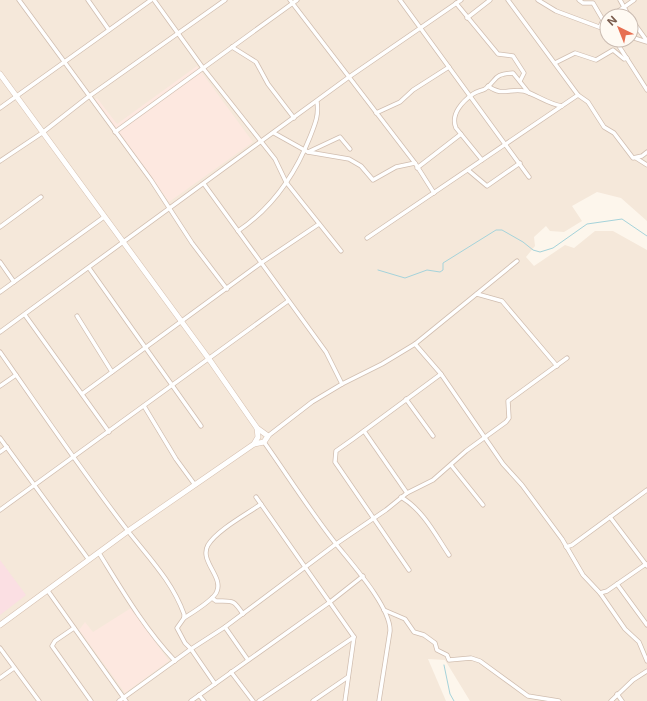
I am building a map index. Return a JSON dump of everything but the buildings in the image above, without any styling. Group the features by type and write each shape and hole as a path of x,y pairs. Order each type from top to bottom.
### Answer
{"street":[{"path":"19,0 88,97 150,180 192,243 227,289"},
{"path":"88,0 109,30"},
{"path":"0,108 151,0"},
{"path":"154,0 203,68 260,142 275,159 286,182 341,251"},
{"path":"0,161 42,133 88,97 225,0"},
{"path":"114,132 232,47 291,2 298,0"},
{"path":"400,0 529,177"},
{"path":"0,332 317,102 349,77 461,0"},
{"path":"467,18 490,0"},
{"path":"508,0 578,95 588,102 604,127 614,133 631,156 647,165"},
{"path":"538,0 556,11 599,27"},
{"path":"579,0 583,3 593,4 599,14"},
{"path":"620,0 623,8 634,0"},
{"path":"291,2 416,166 434,193"},
{"path":"456,3 467,18 486,37 498,54 511,55 517,60 524,73 520,81"},
{"path":"639,30 647,42"},
{"path":"232,47 256,62 268,84 294,118"},
{"path":"620,48 647,90"},
{"path":"555,64 575,53 596,60 613,50 624,59 627,58"},
{"path":"376,113 400,102 413,90 449,67"},
{"path":"482,160 455,125 455,114 459,108 471,96 488,86 497,75 512,72 529,94"},
{"path":"0,74 209,359 257,428 268,436"},
{"path":"488,86 496,92 518,91 529,94 553,105 562,106"},
{"path":"367,238 578,95"},
{"path":"238,231 266,208 296,169 306,151 317,120 317,102"},
{"path":"274,133 306,151 349,159 361,166 374,180 396,167 416,166 461,134"},
{"path":"306,151 340,137 350,148"},
{"path":"636,158 646,154"},
{"path":"468,170 487,186 520,163"},
{"path":"204,184 326,352 342,384"},
{"path":"0,227 41,197"},
{"path":"0,292 104,217"},
{"path":"82,394 261,263 319,224"},
{"path":"0,625 128,531 254,444 264,442 268,436 312,402 342,384 382,364 415,344 517,261"},
{"path":"0,262 14,282"},
{"path":"89,268 147,347 202,426"},
{"path":"477,294 498,298 502,301 557,366"},
{"path":"0,509 109,432 288,301"},
{"path":"25,315 109,432"},
{"path":"77,316 112,372"},
{"path":"415,344 440,374 503,464 522,486 566,546 583,575 600,593 625,629 639,642 647,661"},
{"path":"0,352 128,531 172,587 181,606 184,618"},
{"path":"119,701 125,699 191,649 243,614 336,544 386,510 406,493 433,480 466,451 486,438 506,422 509,418 508,401 567,358"},
{"path":"409,570 350,485 334,459 334,454 338,448 364,431 440,374"},
{"path":"0,386 16,375"},
{"path":"406,399 433,436"},
{"path":"144,406 176,459 196,485"},
{"path":"254,444 258,437 257,428"},
{"path":"364,431 406,493"},
{"path":"0,438 89,560"},
{"path":"264,442 336,544 363,576 390,620 390,631 379,701"},
{"path":"0,452 7,447"},
{"path":"451,464 483,505"},
{"path":"566,546 572,545 647,490"},
{"path":"256,496 354,637 345,701"},
{"path":"401,497 412,505 428,522 449,555"},
{"path":"215,684 191,649 185,643 177,628 184,618 212,598 217,592 218,586 206,556 208,545 215,537 261,504"},
{"path":"600,593 617,584 646,564 610,517"},
{"path":"99,553 136,613 162,648 175,661"},
{"path":"191,701 330,602 363,576"},
{"path":"617,584 647,625"},
{"path":"48,591 125,699"},
{"path":"212,598 216,601 228,599 233,601 243,614"},
{"path":"384,610 405,619 414,632 423,634 431,642 435,643 437,650 447,655 449,660 471,658 528,696 559,701"},
{"path":"225,627 248,660"},
{"path":"74,628 55,641 53,648 91,701"},
{"path":"259,701 354,637"},
{"path":"0,648 39,701"},
{"path":"0,678 14,668"},
{"path":"611,701 617,694 647,671"},
{"path":"231,672 253,701"},
{"path":"313,701 348,677"},
{"path":"617,694 622,701"},
{"path":"199,695 204,701"}],"shaded area":[{"path":"0,0 647,0 647,221 621,198 597,192 572,206 582,221 564,232 550,231 546,226 534,237 535,246 526,257 534,266 565,245 574,248 595,231 613,231 647,250 647,701 470,701 445,660 428,659 446,701 0,701"},
{"path":"197,66 253,142 169,202 95,100 97,98 117,124"},
{"path":"0,560 26,595 0,615"},
{"path":"131,608 169,661 125,693 79,630 85,622 93,632"}],"waterway":[{"path":"378,270 405,278 427,270 440,272 443,270 443,263 496,230 502,230 523,242 533,250 540,252 553,248 587,224 622,219 647,236"},
{"path":"444,665 450,694 454,701"}]}
